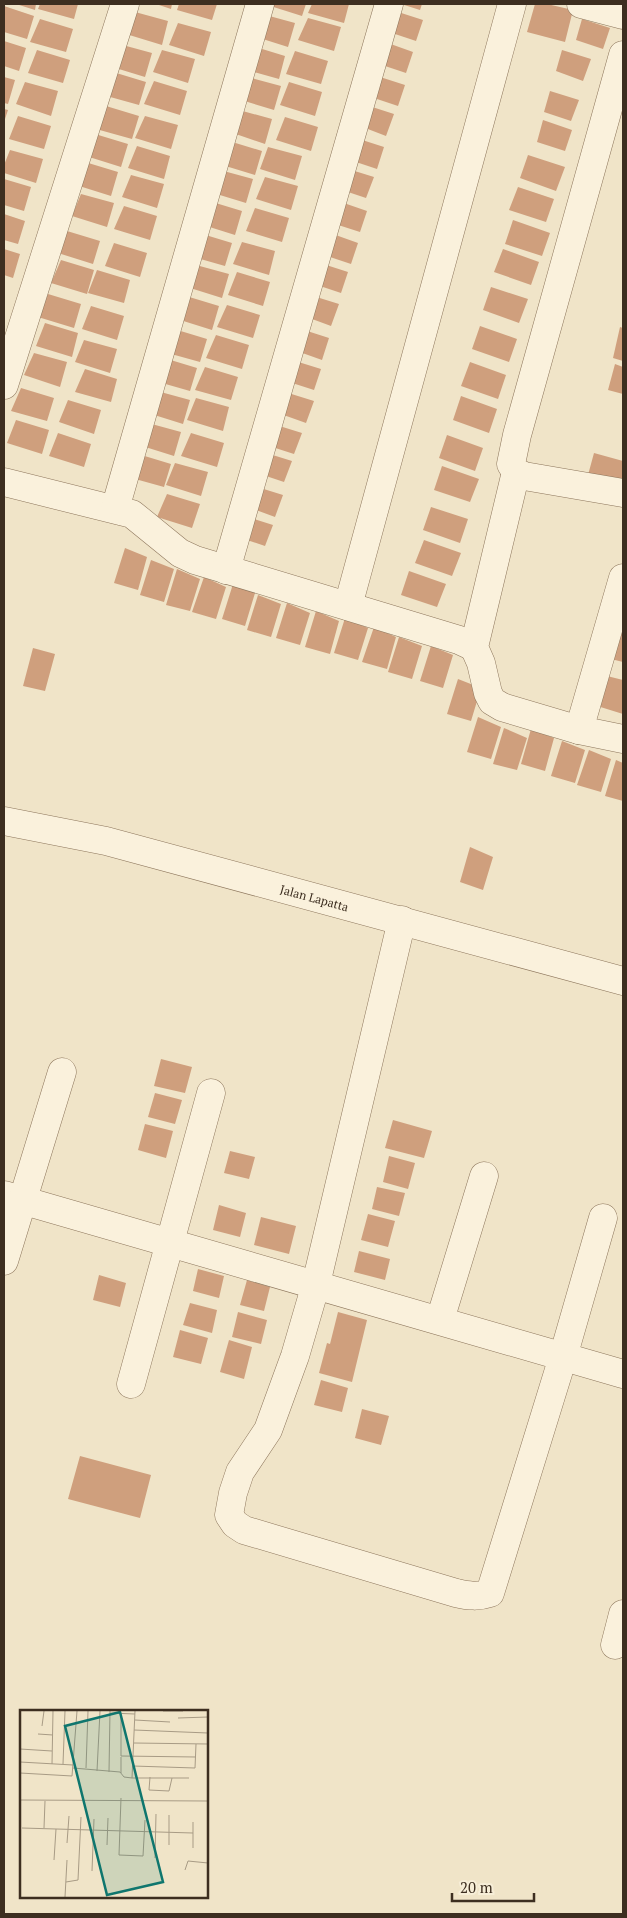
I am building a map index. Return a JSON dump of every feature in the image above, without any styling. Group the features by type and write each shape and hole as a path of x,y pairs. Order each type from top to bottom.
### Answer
{"street":[{"path":"4,386 125,4"},
{"path":"115,509 260,4"},
{"path":"226,570 390,4"},
{"path":"348,606 512,4"},
{"path":"582,4 623,15"},
{"path":"623,55 510,464 516,472 524,476 623,493"},
{"path":"516,472 474,647 481,663 488,693 492,701 502,707 579,730 623,739"},
{"path":"4,482 132,514 180,553 195,560 459,640 474,647"},
{"path":"579,730 619,608 623,578"},
{"name":"Jalan Lapatta","path":"4,821 106,841 623,981"},
{"path":"402,920 316,1284 295,1356 262,1440 240,1472 228,1516 244,1530 456,1593 480,1596 490,1592 563,1357 603,1218"},
{"path":"4,1261 13,1197 62,1072"},
{"path":"131,1384 211,1092"},
{"path":"440,1320 484,1176"},
{"path":"13,1197 623,1374"},
{"path":"615,1645 623,1614"}],"building":[{"path":"16,4 36,4 35,10"},
{"path":"40,4 78,4 74,19 38,9"},
{"path":"156,4 172,4 171,9"},
{"path":"179,4 217,4 212,20 177,10"},
{"path":"264,4 306,4 302,16"},
{"path":"312,4 349,4 344,23 308,13"},
{"path":"401,4 422,4 420,10"},
{"path":"535,4 547,4 573,10 565,42 527,32"},
{"path":"4,6 34,16 27,39 4,32"},
{"path":"395,11 423,20 416,41 389,32"},
{"path":"135,12 168,21 162,45 126,34"},
{"path":"262,14 295,23 288,47 253,36"},
{"path":"308,18 341,27 334,51 298,40"},
{"path":"40,19 73,29 66,52 30,42"},
{"path":"582,19 610,28 603,49 576,40"},
{"path":"178,23 211,32 204,56 169,45"},
{"path":"4,41 26,48 19,71 4,66"},
{"path":"385,42 413,52 406,73 379,64"},
{"path":"119,44 152,53 145,77 109,66"},
{"path":"252,46 285,56 279,79 243,69"},
{"path":"37,50 70,60 63,83 28,73"},
{"path":"162,50 195,59 188,83 153,72"},
{"path":"562,50 591,59 583,81 556,71"},
{"path":"295,51 328,61 321,84 286,74"},
{"path":"113,72 146,82 139,105 103,95"},
{"path":"377,76 405,85 398,106 371,97"},
{"path":"4,77 15,80 8,104 4,103"},
{"path":"248,77 281,86 274,110 238,99"},
{"path":"154,81 187,91 180,115 144,104"},
{"path":"25,82 58,91 51,116 16,104"},
{"path":"289,82 322,92 315,116 280,105"},
{"path":"550,91 579,100 571,121 544,112"},
{"path":"366,105 394,114 386,136 360,126"},
{"path":"106,106 139,116 132,139 96,129"},
{"path":"4,109 8,110 4,122"},
{"path":"239,110 272,119 265,144 230,132"},
{"path":"18,116 51,126 44,149 9,139"},
{"path":"145,116 178,125 171,149 135,138"},
{"path":"285,117 318,127 311,151 276,140"},
{"path":"543,120 572,130 565,151 537,142"},
{"path":"95,134 128,144 121,167 86,156"},
{"path":"356,138 384,147 377,169 350,160"},
{"path":"229,141 262,151 255,175 219,164"},
{"path":"137,146 170,156 164,179 128,168"},
{"path":"268,147 302,156 295,180 260,169"},
{"path":"10,150 43,159 36,183 4,173 4,165"},
{"path":"528,155 565,167 556,191 520,178"},
{"path":"85,162 118,172 111,196 76,185"},
{"path":"345,168 374,177 366,198 339,189"},
{"path":"220,170 253,179 246,203 210,192"},
{"path":"131,175 164,184 157,208 122,197"},
{"path":"265,177 298,186 291,210 256,199"},
{"path":"4,179 31,187 24,211 4,205"},
{"path":"518,187 554,199 546,222 509,210"},
{"path":"81,194 114,203 107,227 72,216"},
{"path":"209,201 242,211 235,235 200,224"},
{"path":"338,201 367,211 360,232 332,223"},
{"path":"124,206 157,216 150,240 114,229"},
{"path":"255,208 289,218 282,242 246,231"},
{"path":"4,214 25,221 18,244 4,240"},
{"path":"513,220 550,233 542,256 505,244"},
{"path":"67,231 100,241 93,264 58,253"},
{"path":"199,233 232,243 225,266 190,256"},
{"path":"330,233 358,243 351,264 324,255"},
{"path":"242,242 275,251 269,275 233,264"},
{"path":"114,243 147,253 140,277 105,266"},
{"path":"4,249 20,254 13,278 4,275"},
{"path":"503,249 539,262 531,285 494,272"},
{"path":"61,260 94,270 87,294 51,283"},
{"path":"320,263 348,272 341,293 314,284"},
{"path":"196,265 229,274 222,298 187,287"},
{"path":"97,270 130,280 124,303 88,293"},
{"path":"237,272 270,282 263,306 228,295"},
{"path":"491,287 528,299 519,323 483,310"},
{"path":"48,294 81,304 74,328 38,317"},
{"path":"310,295 339,304 331,326 304,316"},
{"path":"186,296 219,306 212,330 177,319"},
{"path":"227,305 260,315 253,338 217,327"},
{"path":"91,306 124,316 117,340 82,329"},
{"path":"45,323 78,333 72,357 36,346"},
{"path":"480,326 517,339 509,362 472,349"},
{"path":"620,327 623,328 623,361 613,358"},
{"path":"174,329 207,339 200,362 164,352"},
{"path":"301,329 329,338 322,360 294,350"},
{"path":"216,335 249,345 242,369 206,358"},
{"path":"84,340 117,349 110,373 75,362"},
{"path":"34,353 67,362 60,387 24,375"},
{"path":"164,358 197,368 190,391 155,381"},
{"path":"292,360 321,369 314,390 286,381"},
{"path":"470,362 506,375 498,399 461,386"},
{"path":"615,364 623,367 623,394 608,390"},
{"path":"205,367 238,377 231,400 195,390"},
{"path":"85,369 117,379 111,402 75,392"},
{"path":"21,388 54,398 47,421 11,411"},
{"path":"157,391 190,400 183,424 148,413"},
{"path":"285,392 314,401 306,423 278,413"},
{"path":"461,396 497,409 489,433 453,420"},
{"path":"196,398 229,407 223,431 187,420"},
{"path":"68,400 101,410 94,434 59,422"},
{"path":"16,420 49,430 42,454 7,443"},
{"path":"148,423 181,432 174,456 139,445"},
{"path":"273,424 302,433 294,454 266,445"},
{"path":"58,433 91,444 84,467 49,456"},
{"path":"191,433 224,443 217,467 181,456"},
{"path":"447,435 483,448 475,471 439,458"},
{"path":"263,452 292,461 284,482 257,473"},
{"path":"594,453 623,461 623,485 588,475"},
{"path":"138,454 171,464 164,487 128,477"},
{"path":"175,463 208,472 201,496 166,485"},
{"path":"442,466 479,479 470,502 434,490"},
{"path":"254,486 283,495 275,517 248,507"},
{"path":"167,494 200,504 192,528 157,517"},
{"path":"431,507 468,519 460,543 423,530"},
{"path":"244,516 273,525 265,546 238,537"},
{"path":"424,540 461,553 452,576 415,563"},
{"path":"125,548 147,557 138,590 114,583"},
{"path":"151,560 174,569 164,602 140,595"},
{"path":"177,569 200,579 190,611 166,605"},
{"path":"409,571 446,584 437,607 401,595"},
{"path":"204,577 226,587 216,619 192,612"},
{"path":"233,584 255,593 245,626 222,619"},
{"path":"258,595 281,604 271,637 247,630"},
{"path":"287,603 310,613 300,645 276,638"},
{"path":"316,611 339,621 330,654 305,647"},
{"path":"345,618 368,628 358,660 334,653"},
{"path":"374,627 396,637 387,669 362,662"},
{"path":"619,630 623,631 623,662 611,659"},
{"path":"399,637 422,646 412,679 388,672"},
{"path":"431,646 453,655 443,688 420,681"},
{"path":"33,648 55,654 45,691 23,686"},
{"path":"603,675 623,680 623,714 594,705"},
{"path":"458,679 481,688 471,721 447,714"},
{"path":"478,717 501,727 491,759 467,752"},
{"path":"504,728 527,738 517,770 493,764"},
{"path":"531,729 554,738 545,771 521,764"},
{"path":"562,741 585,750 575,783 551,776"},
{"path":"589,750 611,759 601,792 577,785"},
{"path":"616,760 623,763 623,801 605,796"},
{"path":"470,847 493,857 483,890 460,882"},
{"path":"161,1059 192,1067 185,1093 154,1086"},
{"path":"155,1093 182,1100 175,1124 148,1117"},
{"path":"393,1120 432,1131 424,1158 385,1148"},
{"path":"145,1124 173,1131 166,1158 138,1150"},
{"path":"230,1151 255,1157 249,1179 224,1173"},
{"path":"389,1156 415,1163 408,1189 383,1182"},
{"path":"377,1187 405,1193 399,1216 372,1209"},
{"path":"219,1205 246,1213 240,1237 213,1230"},
{"path":"368,1214 395,1221 388,1247 361,1240"},
{"path":"261,1217 296,1226 289,1254 254,1245"},
{"path":"359,1251 390,1259 385,1280 354,1272"},
{"path":"198,1269 224,1276 219,1298 193,1291"},
{"path":"99,1275 126,1283 120,1307 93,1300"},
{"path":"247,1280 270,1287 264,1311 240,1305"},
{"path":"190,1303 217,1310 212,1333 183,1325"},
{"path":"238,1312 267,1320 261,1344 232,1337"},
{"path":"338,1312 367,1320 352,1382 319,1373 327,1343 330,1344"},
{"path":"180,1330 208,1338 201,1364 173,1357"},
{"path":"229,1340 252,1347 244,1379 220,1372"},
{"path":"321,1380 348,1388 342,1412 314,1405"},
{"path":"362,1409 389,1416 381,1445 355,1438"},
{"path":"80,1456 151,1475 140,1518 68,1499"}]}
